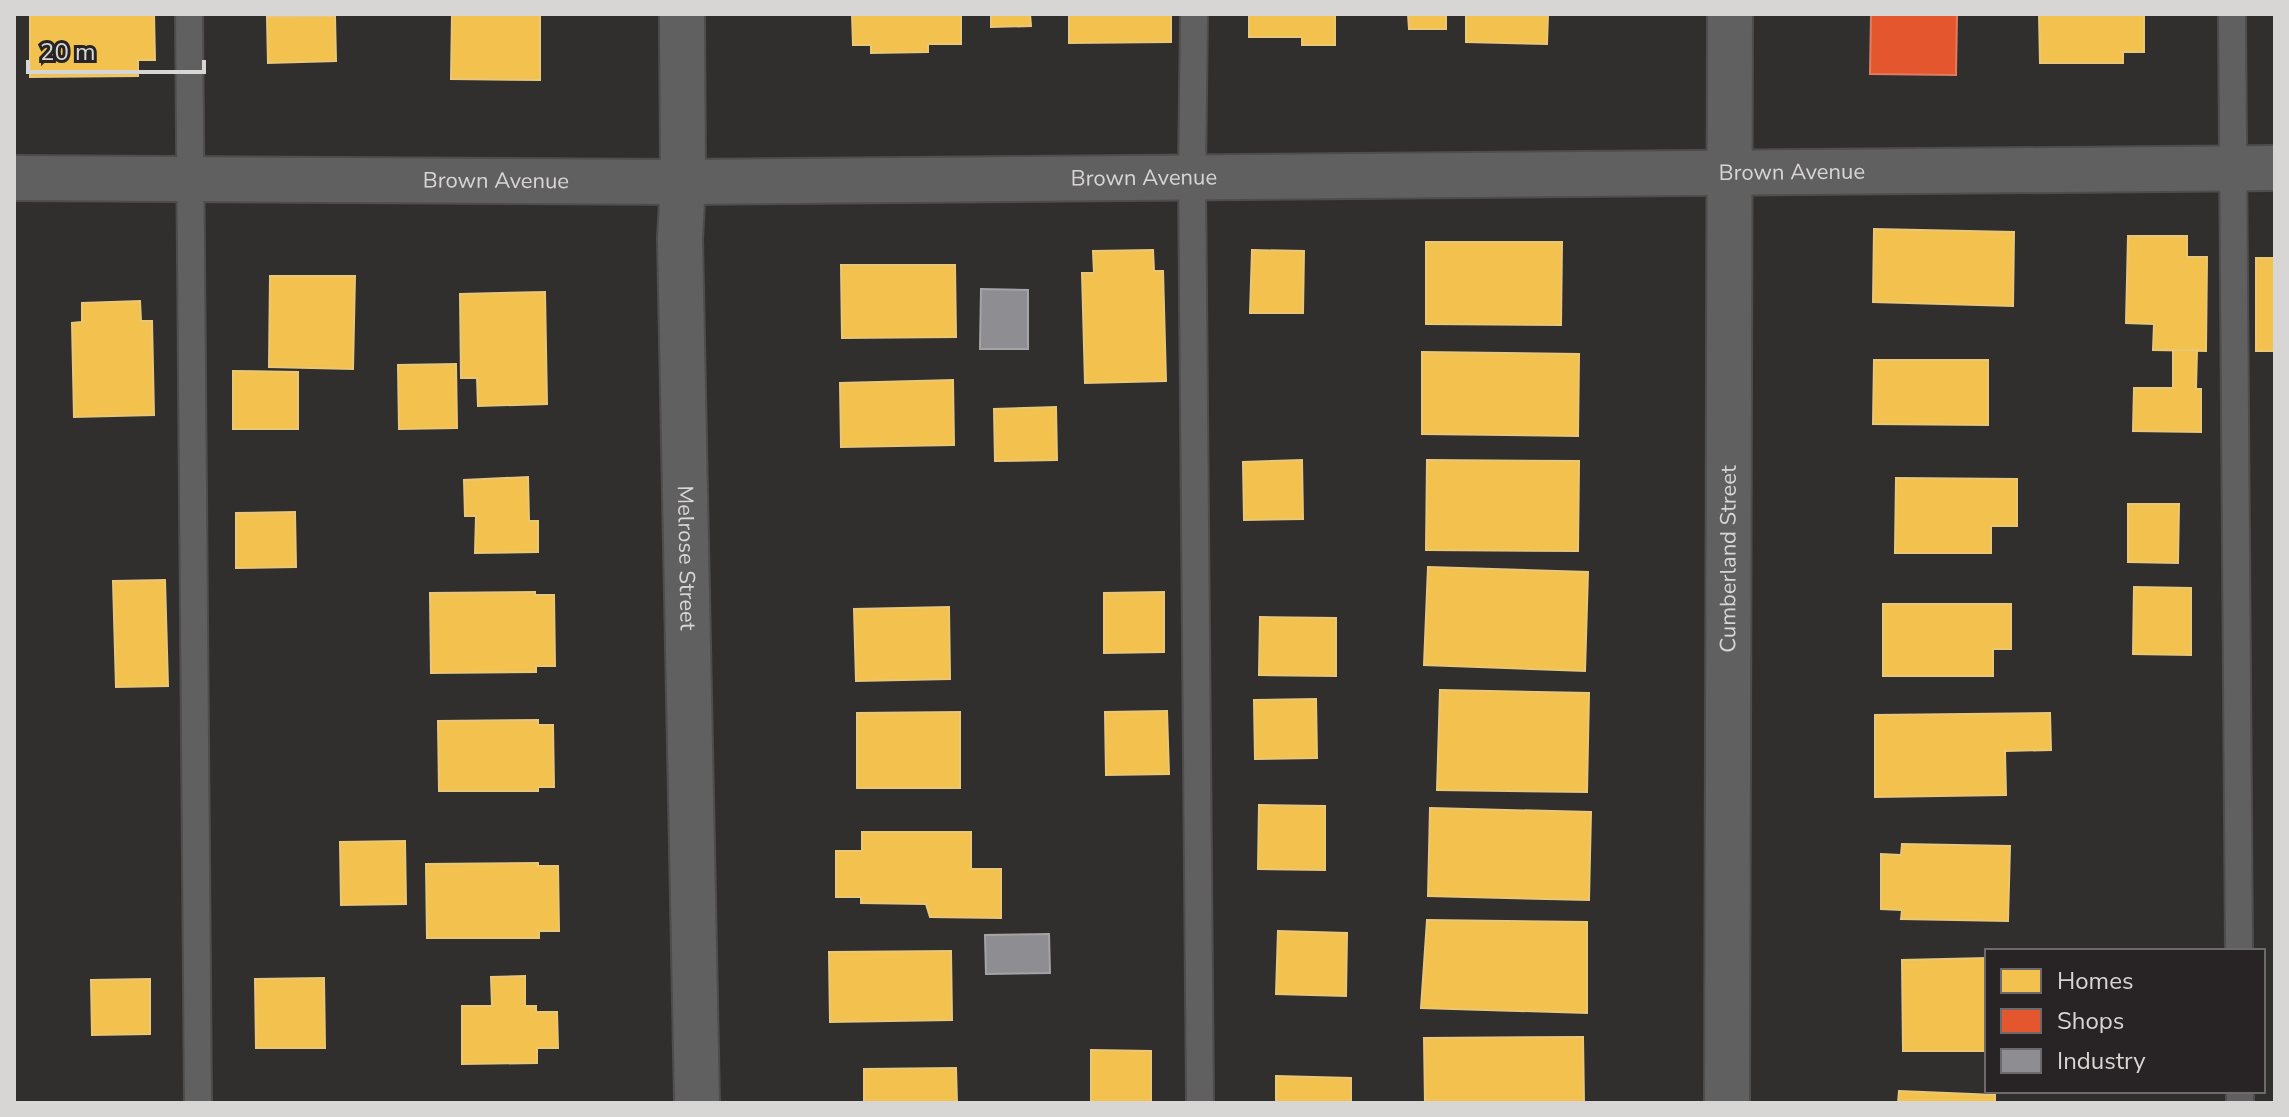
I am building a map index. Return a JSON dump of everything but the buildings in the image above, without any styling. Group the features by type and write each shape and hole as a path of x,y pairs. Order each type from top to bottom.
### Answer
{"street":[{"name":"Melrose Street","path":"682,14 683,182 680,239 697,1103"},
{"name":"Cumberland Street","path":"1727,1103 1730,14"},
{"name":"Brown Avenue","path":"14,178 683,182 2254,168"}],"lane":[{"path":"189,14 198,1103"},
{"path":"1194,14 1192,176 1200,1103"},
{"path":"2232,14 2254,168 2239,949"}]}
